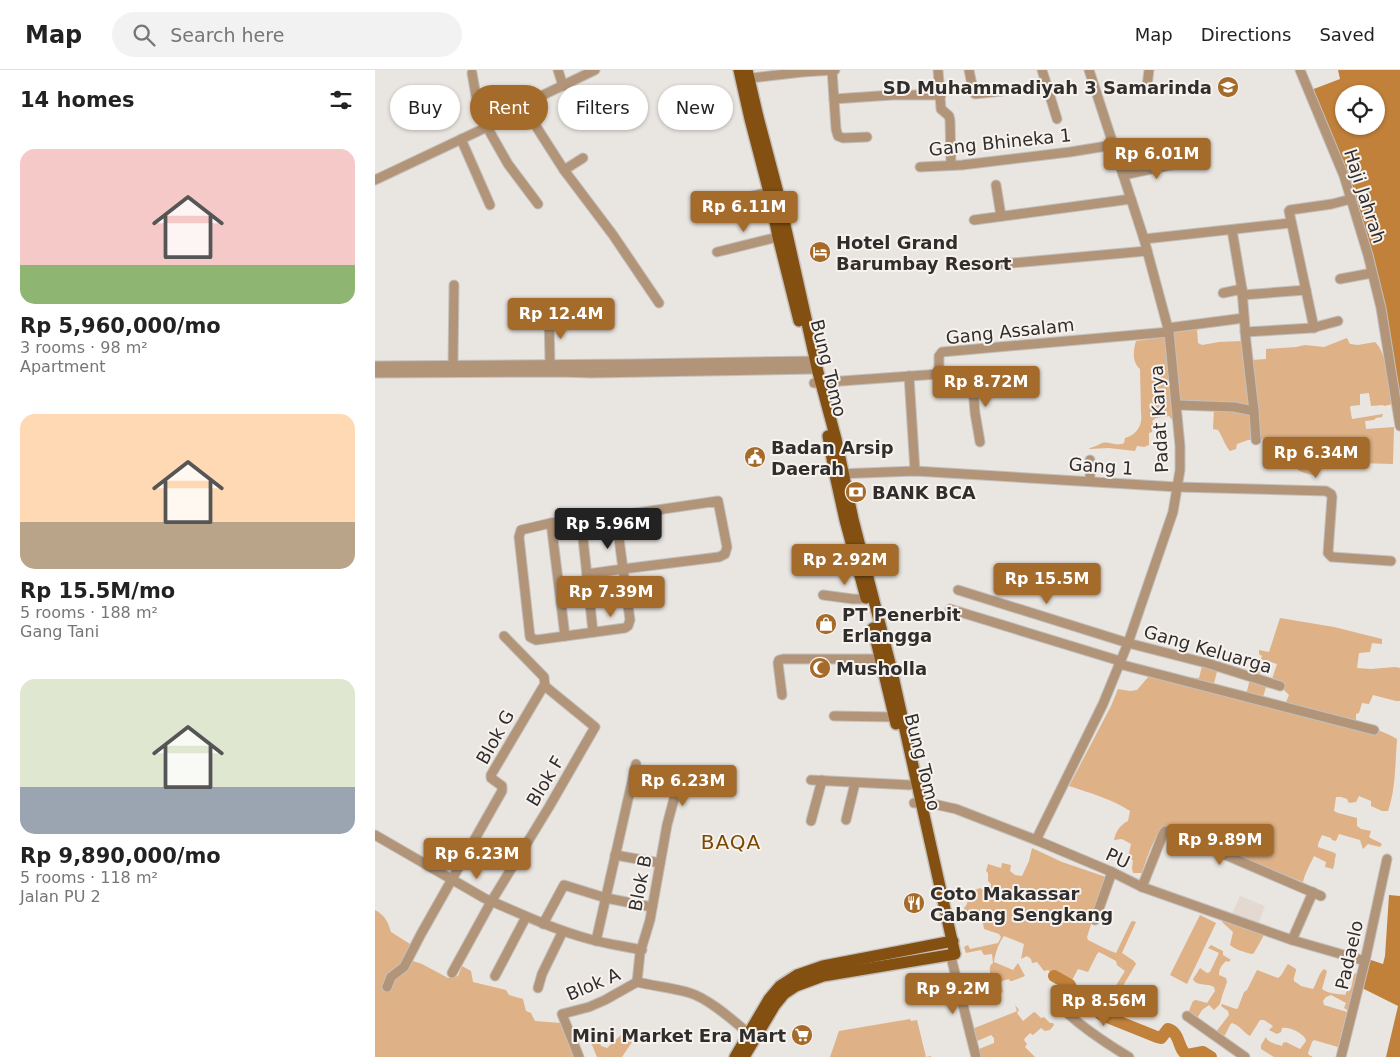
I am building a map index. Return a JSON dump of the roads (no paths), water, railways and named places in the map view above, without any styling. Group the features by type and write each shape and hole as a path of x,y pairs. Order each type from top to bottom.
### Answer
{"main road":[{"name":"Bung Tomo","path":"744,74 779,229"},
{"name":"Bung Tomo","path":"754,118 769,192 789,263 829,440 853,519 953,953"},
{"name":"Bung Tomo","path":"839,474 855,559 878,633 881,659 910,786 918,803"},
{"path":"926,953 950,941"},
{"path":"735,1057 784,994 797,986 855,965 926,953 953,953"},
{"path":"744,1057 752,1036"}],"street":[{"path":"558,70 563,85"},
{"path":"565,85 583,73 595,70"},
{"path":"744,74 833,70 836,130 838,136 843,138 867,137"},
{"path":"937,70 941,109 949,116 950,120 951,165"},
{"path":"969,70 975,94 1002,91"},
{"path":"1042,70 1057,119"},
{"name":"Padat Karya","path":"1036,840 1103,704 1128,643 1173,512 1180,470 1177,405 1169,330 1144,239 1089,70"},
{"path":"1147,86 1149,70"},
{"name":"Haji Jahrah","path":"1300,70 1344,176 1372,273 1381,308 1400,426"},
{"path":"473,73 475,85"},
{"path":"834,99 900,95 941,95"},
{"path":"375,180 480,130"},
{"path":"489,130 508,164 538,204"},
{"path":"538,130 564,170 613,235 659,303"},
{"path":"461,139 490,205"},
{"name":"Gang Bhineka 1","path":"920,168 982,163 1113,145"},
{"path":"564,170 583,158"},
{"path":"1123,175 1185,162"},
{"path":"996,185 1001,216"},
{"path":"728,202 769,192"},
{"path":"973,220 1131,199"},
{"path":"1314,328 1291,223 1290,210 1333,204 1351,199"},
{"path":"1144,239 1291,223"},
{"path":"717,252 779,229"},
{"path":"1232,230 1242,292 1256,440"},
{"path":"990,266 1147,251"},
{"path":"1341,279 1372,273"},
{"path":"453,365 454,285"},
{"path":"1223,293 1307,290"},
{"path":"549,317 556,367"},
{"path":"1169,330 1244,318"},
{"path":"1245,332 1314,328 1338,321"},
{"name":"Gang Assalam","path":"939,374 940,353 1169,330"},
{"path":"375,366 556,367 592,373 813,365"},
{"path":"375,373 556,367"},
{"path":"817,383 939,374 943,374 946,377 1032,372"},
{"path":"909,376 915,472"},
{"path":"972,376 975,414 980,442"},
{"path":"1177,405 1234,407 1254,411"},
{"path":"1090,460 1090,481"},
{"name":"Gang 1","path":"839,474 915,472 1177,487 1329,492 1332,497 1329,555 1332,557 1391,561"},
{"path":"587,574 623,569 719,557 725,554 727,547 719,501 616,516 551,522 521,530 519,533 529,633 532,639 625,628 628,626 630,620 623,569 616,516"},
{"path":"581,520 593,632"},
{"path":"551,522 565,636"},
{"name":"Gang Keluarga","path":"958,590 1128,643 1210,664 1280,686"},
{"path":"823,595 866,599"},
{"path":"950,609 1119,663 1374,730"},
{"path":"504,636 544,677 544,686"},
{"path":"782,695 779,660 881,659"},
{"name":"Blok F","path":"452,973 491,902 595,727 544,686"},
{"name":"Blok G","path":"452,880 502,789 502,786 491,778 491,775 544,686"},
{"path":"834,716 894,717"},
{"path":"596,941 636,764"},
{"path":"811,780 910,786"},
{"path":"811,821 822,780"},
{"path":"846,820 855,783"},
{"name":"Blok B","path":"637,982 642,948 677,784"},
{"name":"PU","path":"918,803 929,803 956,809 1036,840 1112,872 1142,887 1292,940 1365,961"},
{"path":"1142,887 1163,834 1165,831 1172,832 1317,894 1292,940"},
{"path":"375,834 491,902 526,917 596,941 642,948"},
{"path":"615,855 660,863"},
{"name":"Padaelo","path":"1341,1057 1365,961 1387,859"},
{"path":"1095,920 1112,872"},
{"path":"387,987 391,977 404,966 452,880"},
{"path":"543,924 564,885 606,898 652,908"},
{"path":"495,976 526,917"},
{"path":"538,988 563,931"},
{"name":"Bung Tomo","path":"953,953 954,967 976,1057"},
{"path":"637,982 691,993 700,997 752,1036"},
{"name":"Blok A","path":"579,1057 562,1014 589,1007 637,982"},
{"path":"1067,1012 1108,1045 1129,1057"},
{"path":"1187,1016 1245,1057"}],"waterway":[{"path":"1054,976 1070,985 1073,992 1102,1015 1161,1038 1168,1029 1175,1034 1187,1055 1203,1052 1211,1057"}],"place":[{"name":"SD Muhammadiyah 3 Samarinda","path":"1228,87"},
{"name":"Hotel Grand Barumbay Resort","path":"820,252"},
{"name":"Badan Arsip Daerah","path":"755,457"},
{"name":"BANK BCA","path":"856,492"},
{"name":"PT Penerbit Erlangga","path":"826,624"},
{"name":"Musholla","path":"820,668"},
{"name":"Coto Makassar Cabang Sengkang","path":"914,903"},
{"name":"Mini Market Era Mart","path":"802,1035"}],"district":[{"name":"BAQA","path":"731,842"}]}
